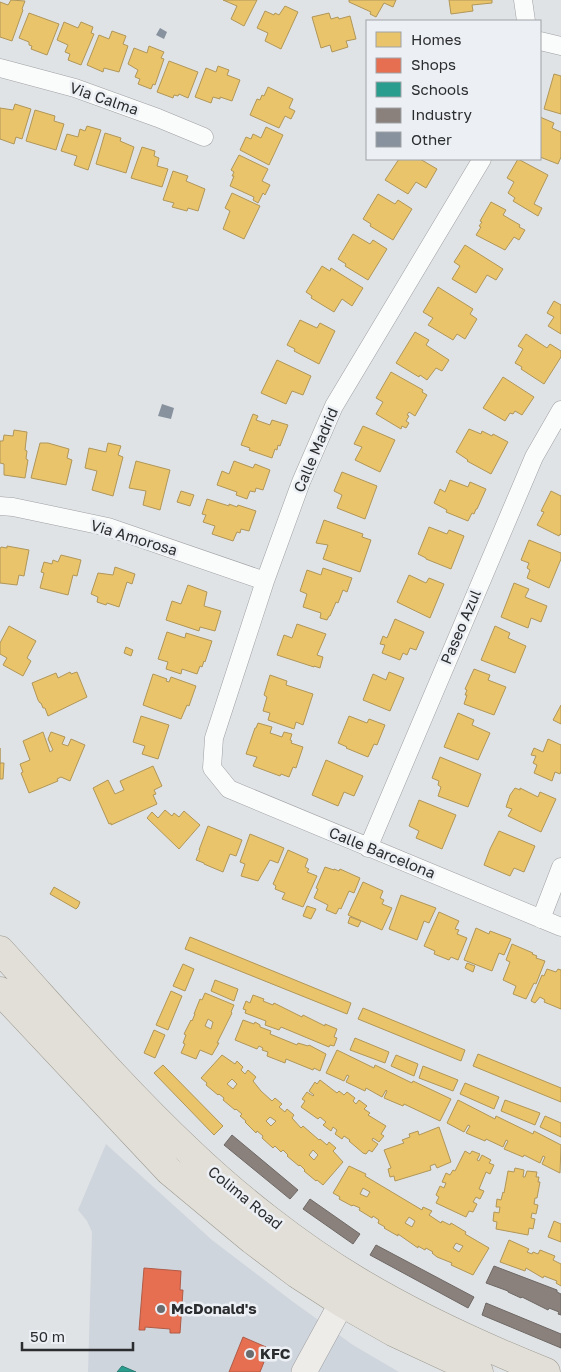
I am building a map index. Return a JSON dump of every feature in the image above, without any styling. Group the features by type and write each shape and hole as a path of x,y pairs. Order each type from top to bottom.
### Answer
{"main road":[{"name":"Colima Road","path":"0,950 117,1078 189,1151 267,1217 355,1279 404,1307 501,1354 546,1372"},
{"name":"Colima Road","path":"0,991 169,1171 252,1240 342,1303 393,1332 479,1372"},
{"path":"169,1171 189,1151"}],"street":[{"path":"523,0 526,20"},
{"path":"541,41 561,46"},
{"name":"Via Calma","path":"0,68 75,88 204,137"},
{"name":"Calle Madrid","path":"212,768 214,738 265,581 301,482 334,406 481,160"},
{"name":"Paseo Azul","path":"368,848 534,457 561,410"},
{"name":"Via Amorosa","path":"0,506 108,527 265,581"},
{"name":"Calle Barcelona","path":"212,768 229,789 561,927"},
{"path":"541,919 561,867"},
{"path":"304,1372 355,1279"}],"shaded area":[{"path":"106,1144 212,1240 353,1345 399,1372 88,1372 92,1232 87,1221 78,1210"}],"building: Homes":[{"path":"11,0 25,1 12,41 0,37 0,2 8,5"},
{"path":"223,0 257,0 244,26 231,19 237,6"},
{"path":"349,0 396,0 393,7 384,3 376,17 370,14 371,12 349,2"},
{"path":"449,0 492,0 492,3 472,5 473,11 451,14"},
{"path":"285,6 298,12 281,49 265,41 268,33 257,28 265,11 279,15"},
{"path":"29,13 59,24 47,55 31,49 32,46 29,45 29,42 19,38"},
{"path":"329,13 331,19 350,16 356,39 346,41 348,47 332,52 330,45 321,48 312,17"},
{"path":"64,22 78,28 81,22 93,27 91,33 94,34 81,65 68,60 70,54 65,52 68,45 57,40"},
{"path":"112,31 126,36 123,44 128,46 119,72 104,68 103,72 87,65 99,35 109,39"},
{"path":"149,46 164,52 161,58 164,59 155,85 153,84 151,89 138,84 140,79 135,77 138,70 128,64 134,48 147,53"},
{"path":"169,61 198,72 188,98 179,94 178,96 174,95 173,98 157,92"},
{"path":"218,66 229,70 227,75 240,80 232,101 213,97 211,103 195,97 206,68 216,72"},
{"path":"554,74 561,76 561,114 544,109"},
{"path":"268,87 293,99 289,108 295,111 291,119 285,116 279,128 250,115 257,99 260,100 262,95 264,96"},
{"path":"15,104 31,109 22,139 16,137 14,144 0,139 0,108 13,110"},
{"path":"35,110 55,116 54,121 64,124 56,150 26,141"},
{"path":"541,117 554,123 552,128 561,132 561,157 558,164 541,157"},
{"path":"87,126 101,130 88,170 74,165 77,156 61,151 67,134 78,137 80,129 85,131"},
{"path":"266,127 283,135 269,165 240,150 246,137 251,139 253,134 261,138"},
{"path":"105,133 121,138 120,141 134,147 126,173 96,164"},
{"path":"142,147 155,151 154,156 159,158 157,166 168,169 162,187 131,178"},
{"path":"239,155 268,169 262,181 270,185 258,203 253,200 254,197 230,186 234,176 232,176 234,172 231,170"},
{"path":"398,160 422,160 437,169 426,188 416,182 408,194 385,180"},
{"path":"517,160 548,175 534,204 542,208 538,216 513,201 515,198 508,193 514,182 507,178"},
{"path":"173,171 188,176 186,181 205,189 198,211 188,208 187,211 172,207 174,203 163,200"},
{"path":"232,193 260,206 244,239 223,229 230,211 225,208"},
{"path":"378,194 395,204 398,200 412,209 393,240 370,226 371,224 363,219"},
{"path":"491,202 506,210 503,215 525,230 519,240 514,237 505,250 476,235 481,227 479,226 482,222 480,221"},
{"path":"353,234 370,244 373,240 387,249 368,280 345,266 346,264 338,259"},
{"path":"465,245 503,269 496,280 487,275 476,293 452,279 460,266 454,262"},
{"path":"322,266 330,271 331,268 363,288 352,306 342,299 334,312 311,298 312,296 306,292"},
{"path":"438,287 473,309 470,314 477,319 465,339 457,334 453,340 428,325 433,318 423,312"},
{"path":"554,301 561,305 561,334 548,326 554,317 547,313"},
{"path":"300,320 317,328 320,323 335,331 319,364 294,351 295,349 287,345"},
{"path":"415,332 429,340 426,345 449,360 442,371 436,368 427,380 396,363"},
{"path":"526,334 547,348 550,344 561,351 561,357 544,384 515,363 523,349 518,346"},
{"path":"277,360 311,376 303,395 292,391 286,404 261,393"},
{"path":"391,372 423,390 422,392 427,395 415,416 409,412 407,415 409,416 406,421 409,423 406,428 402,426 401,429 376,414 383,402 376,398"},
{"path":"503,377 534,397 522,415 515,411 513,414 510,413 505,421 483,408"},
{"path":"253,414 258,416 256,420 270,425 272,420 288,425 280,446 278,445 277,450 275,449 272,458 249,450 250,448 241,445"},
{"path":"363,426 395,440 380,472 355,460 362,447 354,444"},
{"path":"469,429 481,434 482,431 492,436 493,434 508,442 491,474 467,461 456,452"},
{"path":"14,430 27,432 25,450 27,451 26,459 28,460 25,478 4,475 4,464 0,463 0,441 3,441 4,435 13,436"},
{"path":"40,443 48,443 69,449 67,458 72,460 66,485 31,478"},
{"path":"108,443 121,446 118,455 123,457 113,496 92,490 97,471 85,468 89,448 106,452"},
{"path":"136,461 170,470 160,510 143,505 146,491 129,488"},
{"path":"234,461 253,468 255,464 270,470 263,490 256,488 255,492 250,491 247,499 236,495 237,492 217,485 222,471 229,474"},
{"path":"342,472 377,486 365,519 337,508 342,495 334,491"},
{"path":"450,480 468,487 470,482 486,489 477,509 474,514 472,513 468,521 446,512 447,510 434,503 440,489 445,492"},
{"path":"181,491 194,495 190,506 177,502"},
{"path":"551,491 561,496 561,535 559,536 537,525 544,512 541,511"},
{"path":"207,499 229,506 229,504 237,507 238,505 256,511 249,531 241,529 240,533 237,532 233,541 212,534 215,526 203,522 206,515 202,514"},
{"path":"324,520 363,534 362,537 371,540 360,572 323,559 328,545 316,543"},
{"path":"429,527 447,534 449,530 464,536 451,569 418,554"},
{"path":"529,540 561,553 561,559 549,588 527,578 530,570 527,568 529,563 521,560"},
{"path":"7,546 29,550 24,576 19,575 17,585 0,583 0,549 1,547 7,548"},
{"path":"61,555 81,560 77,576 73,575 68,595 40,588 44,573 41,572 44,562 52,564 53,560 58,562"},
{"path":"115,567 135,574 132,584 127,582 119,607 97,602 98,597 91,594 98,573 113,575"},
{"path":"323,568 352,578 347,592 343,590 338,603 336,602 327,620 320,618 321,613 303,607 307,594 300,591 307,570 321,575"},
{"path":"409,575 426,583 429,578 444,584 430,618 397,602"},
{"path":"514,583 529,589 525,597 547,606 541,622 531,618 528,628 501,617"},
{"path":"188,585 207,592 204,606 221,611 215,631 200,627 199,631 166,620 172,601 181,604"},
{"path":"395,619 424,632 416,650 410,648 407,655 403,653 400,660 382,653 385,645 380,644 383,636 387,638"},
{"path":"297,624 326,634 317,655 323,657 320,668 277,655 284,635 292,638"},
{"path":"9,626 36,641 27,658 31,661 23,676 3,665 7,658 0,654 0,643"},
{"path":"495,626 510,633 508,638 526,646 515,673 481,660"},
{"path":"167,632 185,638 186,633 212,641 205,662 202,667 200,666 197,674 182,669 181,674 166,669 168,662 158,659"},
{"path":"126,647 133,650 131,656 124,653"},
{"path":"474,669 490,675 488,680 506,687 494,715 464,704 467,695 465,695 467,690 465,689"},
{"path":"70,672 71,674 77,672 87,697 48,716 45,708 43,708 38,700 32,683 56,673 58,678"},
{"path":"389,672 404,678 390,711 363,700 373,674 386,680"},
{"path":"153,674 167,679 166,681 169,682 171,677 196,686 189,706 187,705 181,719 143,705"},
{"path":"270,675 287,681 286,685 313,694 303,725 296,722 294,729 268,720 270,713 263,711 267,697 264,695"},
{"path":"561,705 561,724 553,720"},
{"path":"458,713 474,720 472,725 490,733 478,760 444,747"},
{"path":"141,716 169,725 158,759 142,754 145,746 133,742"},
{"path":"349,716 367,723 369,719 385,725 377,745 374,744 368,757 338,743"},
{"path":"258,723 272,727 270,733 282,737 284,732 292,734 291,743 303,747 296,768 293,767 289,777 281,774 280,776 253,766 257,757 246,754"},
{"path":"43,732 50,752 53,750 48,739 51,732 65,737 62,744 68,746 71,739 85,745 70,781 61,777 57,779 58,781 29,793 21,773 23,772 20,764 30,760 23,741"},
{"path":"548,739 561,745 561,771 560,774 555,772 552,781 534,773 537,765 533,763 536,756 531,755 534,748 543,752"},
{"path":"440,757 481,774 468,807 438,796 441,787 438,785 439,781 432,778"},
{"path":"326,760 363,776 354,796 344,792 338,806 312,795"},
{"path":"0,763 4,763 3,779 0,779"},
{"path":"153,766 162,786 154,790 156,794 153,795 157,804 111,825 111,823 109,824 93,788 108,780 115,794 124,790 120,781"},
{"path":"515,788 520,790 520,788 538,797 540,792 556,799 541,832 508,816 512,809 506,807 510,795"},
{"path":"419,800 456,815 442,849 416,838 419,831 409,826"},
{"path":"165,810 172,816 174,813 179,817 184,811 200,825 179,849 147,818 152,812 158,818"},
{"path":"208,826 242,840 236,856 230,854 223,872 196,860"},
{"path":"499,831 535,846 524,872 514,868 510,876 484,865"},
{"path":"250,834 284,848 278,863 270,860 258,881 241,876 245,864 240,862"},
{"path":"288,850 308,859 305,867 309,869 307,872 317,876 303,907 282,899 285,893 275,889 276,886 273,884"},
{"path":"325,867 339,871 340,869 360,878 354,893 349,891 341,909 339,908 336,914 326,910 328,905 314,898"},
{"path":"363,882 383,891 380,898 384,900 382,904 392,908 382,930 348,915"},
{"path":"54,887 80,902 78,907 76,909 50,894"},
{"path":"401,895 436,908 429,923 424,921 417,940 389,929"},
{"path":"307,906 316,909 311,919 303,916"},
{"path":"439,912 459,921 455,929 459,930 457,934 467,938 458,960 451,957 449,960 434,954 435,951 424,946"},
{"path":"350,917 361,921 358,927 348,923"},
{"path":"476,928 489,934 490,931 511,939 504,955 499,953 492,971 464,960"},
{"path":"190,937 351,1003 347,1014 185,949"},
{"path":"512,944 533,953 537,956 536,958 545,961 536,984 534,983 526,999 513,994 516,986 503,980 510,962 506,960"},
{"path":"467,963 475,966 473,972 465,968"},
{"path":"183,964 194,969 185,991 173,986"},
{"path":"547,969 556,972 558,969 561,970 561,1009 544,1002 545,1000 540,997 535,1003 531,1001 542,975 544,976"},
{"path":"215,980 238,989 234,1001 211,991"},
{"path":"171,991 182,996 168,1030 156,1025"},
{"path":"205,993 234,1005 217,1043 219,1043 212,1055 200,1050 196,1059 181,1053 185,1044 183,1043 186,1035 184,1034 192,1021 200,999 202,1000","holes":["208,1019 213,1022 211,1029 205,1026"]},
{"path":"253,995 302,1017 303,1015 325,1026 325,1024 337,1029 334,1037 337,1038 334,1046 330,1045 329,1047 281,1027 279,1030 265,1025 266,1021 245,1013 246,1010 243,1009 246,1001 250,1003"},
{"path":"363,1008 465,1050 461,1061 358,1019"},
{"path":"243,1020 254,1024 255,1022 260,1027 271,1031 270,1034 297,1045 298,1043 309,1045 326,1054 320,1071 286,1059 285,1063 267,1056 268,1052 262,1050 263,1048 259,1046 257,1049 235,1040"},
{"path":"154,1030 165,1035 155,1058 144,1053"},
{"path":"355,1038 389,1052 385,1063 350,1050"},
{"path":"337,1050 374,1068 375,1065 451,1099 440,1121 404,1104 403,1106 384,1098 386,1090 382,1097 366,1088 365,1091 346,1082 349,1076 347,1075 344,1081 326,1073"},
{"path":"478,1054 561,1088 561,1102 473,1066"},
{"path":"222,1055 235,1064 237,1061 243,1067 241,1070 245,1074 248,1070 256,1077 253,1081 261,1091 272,1101 275,1098 282,1104 279,1107 285,1112 287,1109 294,1115 292,1118 301,1128 303,1126 319,1140 327,1145 329,1142 336,1148 333,1151 343,1162 323,1185 316,1181 300,1165 287,1156 283,1150 281,1152 275,1146 273,1148 262,1138 263,1136 257,1131 256,1133 240,1116 242,1114 223,1100 224,1098 206,1085 207,1083 201,1078","holes":["232,1079 237,1084 233,1089 227,1084","270,1117 276,1121 271,1126 266,1121","313,1150 318,1155 314,1160 309,1155"]},
{"path":"396,1055 418,1064 414,1076 391,1066"},
{"path":"163,1065 223,1126 214,1135 154,1073"},
{"path":"423,1066 458,1080 453,1091 419,1078"},
{"path":"320,1080 337,1093 339,1091 344,1095 347,1092 355,1098 353,1101 356,1104 359,1100 367,1106 364,1109 370,1113 368,1115 386,1126 381,1134 384,1136 379,1142 373,1138 372,1140 378,1144 372,1152 369,1150 366,1154 363,1153 350,1140 344,1136 342,1139 335,1134 337,1130 333,1127 331,1131 323,1125 326,1122 320,1117 318,1119 301,1107 305,1101 302,1099 307,1092 314,1095 309,1091 315,1082 317,1084"},
{"path":"465,1083 499,1097 494,1109 460,1094"},
{"path":"458,1100 495,1119 496,1116 533,1134 534,1131 561,1145 560,1173 542,1164 545,1157 543,1156 540,1163 524,1155 523,1157 504,1149 508,1141 506,1140 503,1147 466,1133 470,1126 468,1125 464,1132 447,1123"},
{"path":"505,1100 540,1113 535,1125 501,1111"},
{"path":"545,1116 561,1123 561,1137 540,1127"},
{"path":"439,1127 451,1162 437,1168 435,1164 430,1166 431,1170 395,1181 394,1176 390,1177 388,1169 391,1168 384,1150 404,1143 402,1140 410,1137 409,1134 418,1131 419,1135"},
{"path":"465,1151 470,1154 472,1151 480,1154 477,1160 479,1161 482,1155 491,1160 489,1163 494,1165 490,1174 486,1172 479,1189 484,1191 480,1199 476,1197 473,1202 477,1204 473,1212 469,1211 466,1217 436,1203 439,1197 436,1195 440,1186 444,1188 446,1183 442,1182 446,1173 450,1175 453,1170 455,1171"},
{"path":"349,1166 366,1174 365,1176 422,1210 423,1207 432,1211 429,1215 441,1223 442,1221 450,1225 451,1223 489,1248 473,1275 437,1257 426,1248 425,1250 418,1246 418,1248 398,1234 398,1236 384,1228 378,1223 379,1220 373,1216 372,1218 359,1210 360,1208 339,1199 340,1197 333,1193","holes":["363,1188 370,1192 367,1197 360,1194","409,1217 415,1221 412,1227 405,1223","456,1243 463,1246 459,1252 453,1248"]},
{"path":"515,1168 524,1170 523,1177 525,1177 527,1171 537,1172 536,1177 539,1177 538,1182 540,1182 534,1204 538,1205 536,1214 532,1213 531,1218 535,1219 533,1229 529,1228 528,1235 496,1229 497,1222 493,1221 494,1212 499,1213 500,1207 496,1207 497,1199 501,1200 504,1193 508,1171 514,1172"},
{"path":"554,1221 561,1224 561,1242 548,1237"},
{"path":"509,1240 529,1249 527,1252 532,1254 533,1252 538,1254 540,1250 555,1256 553,1260 561,1264 561,1286 556,1283 557,1281 544,1276 543,1278 526,1268 525,1271 500,1262"}],"building: Shops":[{"name":"McDonald's","path":"144,1268 181,1271 180,1290 183,1290 180,1333 170,1333 170,1329 145,1327 145,1330 139,1330"},
{"name":"KFC","path":"243,1337 266,1347 260,1361 264,1362 260,1372 229,1372"}],"building: Schools":[{"path":"122,1366 136,1372 117,1372"}],"building: Industry":[{"path":"232,1135 298,1190 290,1199 224,1145"},
{"path":"310,1199 360,1234 353,1244 303,1209"},
{"path":"376,1245 474,1297 468,1308 370,1255"},
{"path":"494,1266 557,1290 561,1294 561,1315 558,1314 559,1312 549,1308 548,1310 522,1297 486,1283"},
{"path":"486,1303 561,1334 561,1348 482,1315"}],"building: Other":[{"path":"160,28 167,32 164,39 156,35"},
{"path":"162,404 174,408 171,419 158,416"}],"place":[{"name":"McDonald's","path":"161,1309"},
{"name":"KFC","path":"250,1354"}]}
